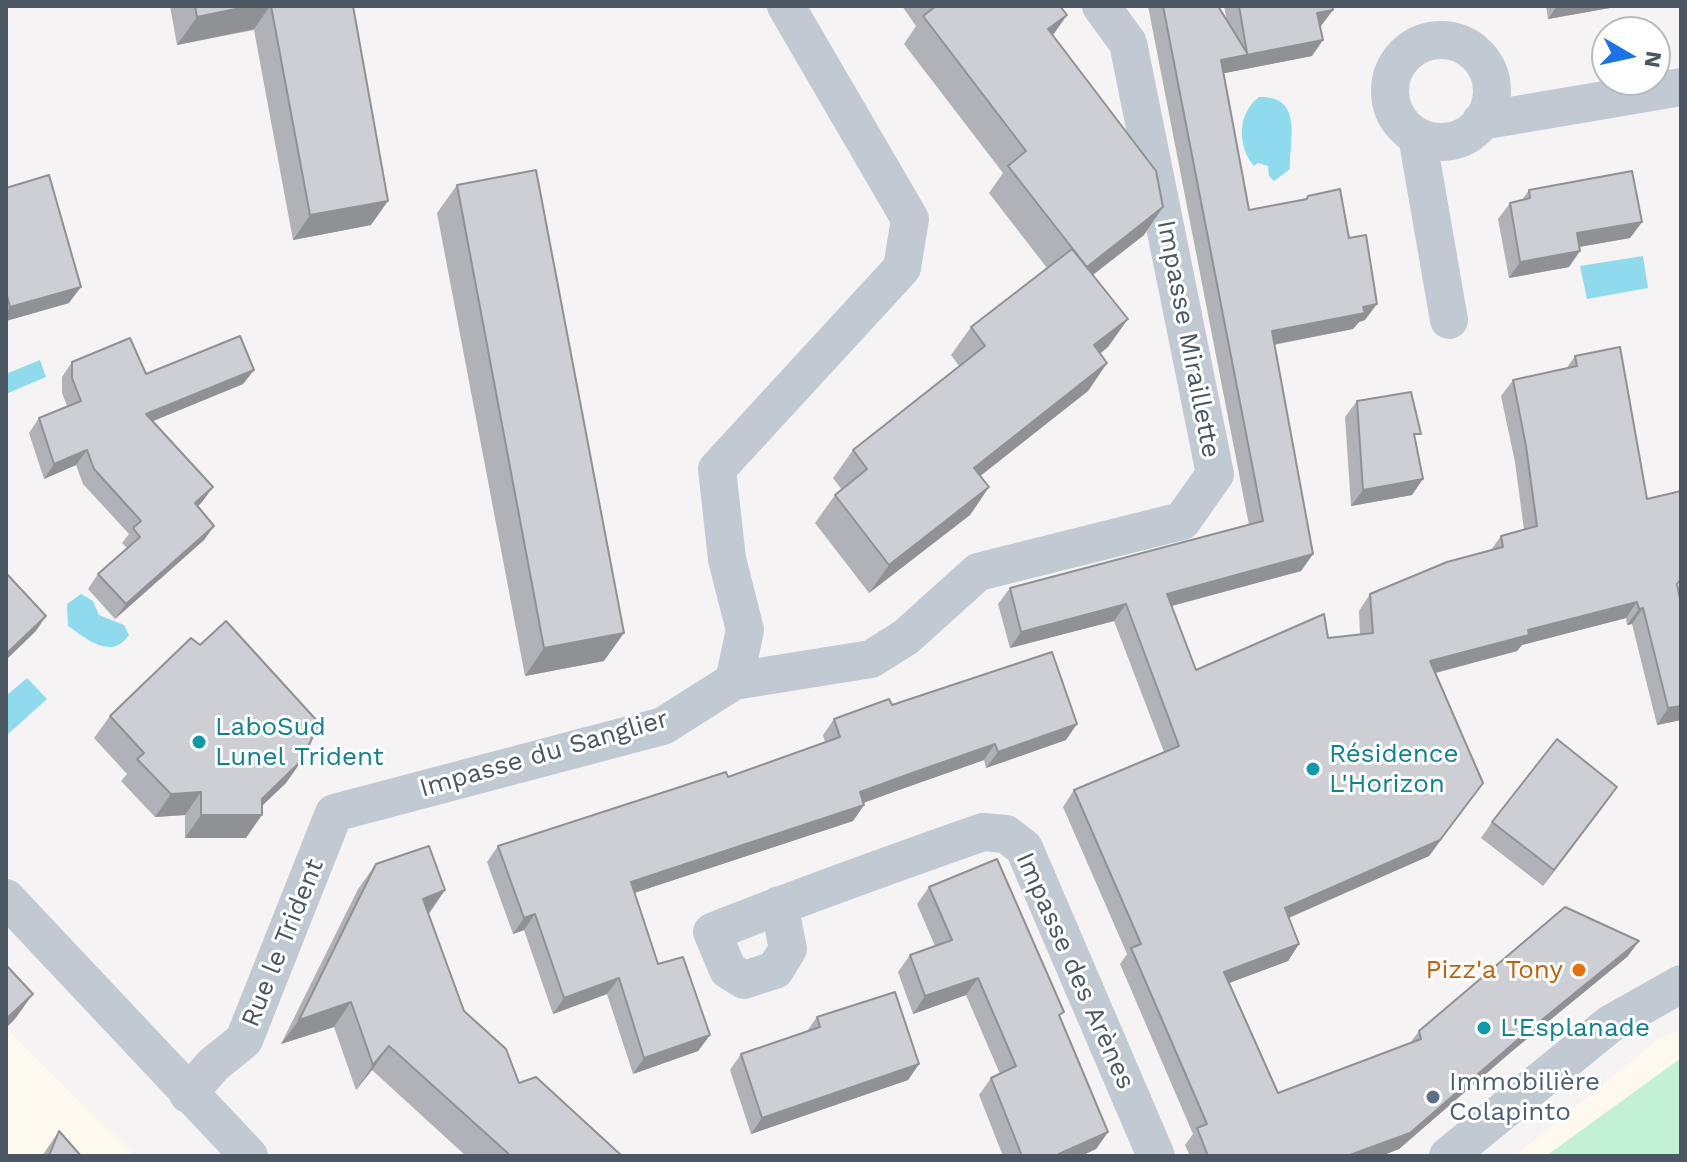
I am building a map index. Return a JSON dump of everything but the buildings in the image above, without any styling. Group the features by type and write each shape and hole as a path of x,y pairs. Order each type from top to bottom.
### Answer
{"street":[{"path":"734,681 745,630 727,559 717,469 902,268 910,219 786,6"},
{"name":"Impasse Miraillette","path":"734,681 871,659 906,637 978,572 1182,521 1215,474 1128,43 1101,6"},
{"path":"1446,39 1461,44 1484,63 1492,93 1489,108 1471,132 1445,142 1417,136 1403,126 1394,111 1389,94 1391,76 1399,60 1412,48 1428,41 1446,39"},
{"path":"1481,121 1681,87"},
{"path":"1417,136 1449,320"},
{"name":"Impasse du Sanglier","path":"376,802 663,726 734,681"},
{"name":"Rue le Trident","path":"188,1094 213,1065 244,1040 334,813 376,802"},
{"name":"Impasse des Arènes","path":"779,905 983,832 1006,834 1024,848 1156,1156"},
{"path":"6,898 249,1156"},
{"path":"1448,1156 1610,1024 1681,982"}],"shaded area":[{"path":"6,1028 135,1156 6,1156"},
{"path":"1681,1030 1681,1156 1515,1156 1661,1037"}],"green space":[{"path":"1681,1058 1681,1156 1546,1156"}],"water":[{"path":"1259,97 1273,98 1282,103 1291,121 1290,169 1274,181 1269,176 1268,166 1258,163 1254,166 1242,140 1243,121"},
{"path":"1643,256 1648,288 1587,299 1580,266"},
{"path":"40,360 46,377 6,394 6,374"},
{"path":"81,594 93,601 99,615 124,625 129,635 122,643 107,647 99,645 68,626 67,604"},
{"path":"27,678 47,699 6,736 6,696"}],"place":[{"name":"LaboSud Lunel Trident","path":"199,742"},
{"name":"Résidence L'Horizon","path":"1313,769"},
{"name":"Pizz'a Tony","path":"1579,970"},
{"name":"L'Esplanade","path":"1484,1028"},
{"name":"Immobilière Colapinto","path":"1433,1097"}]}
